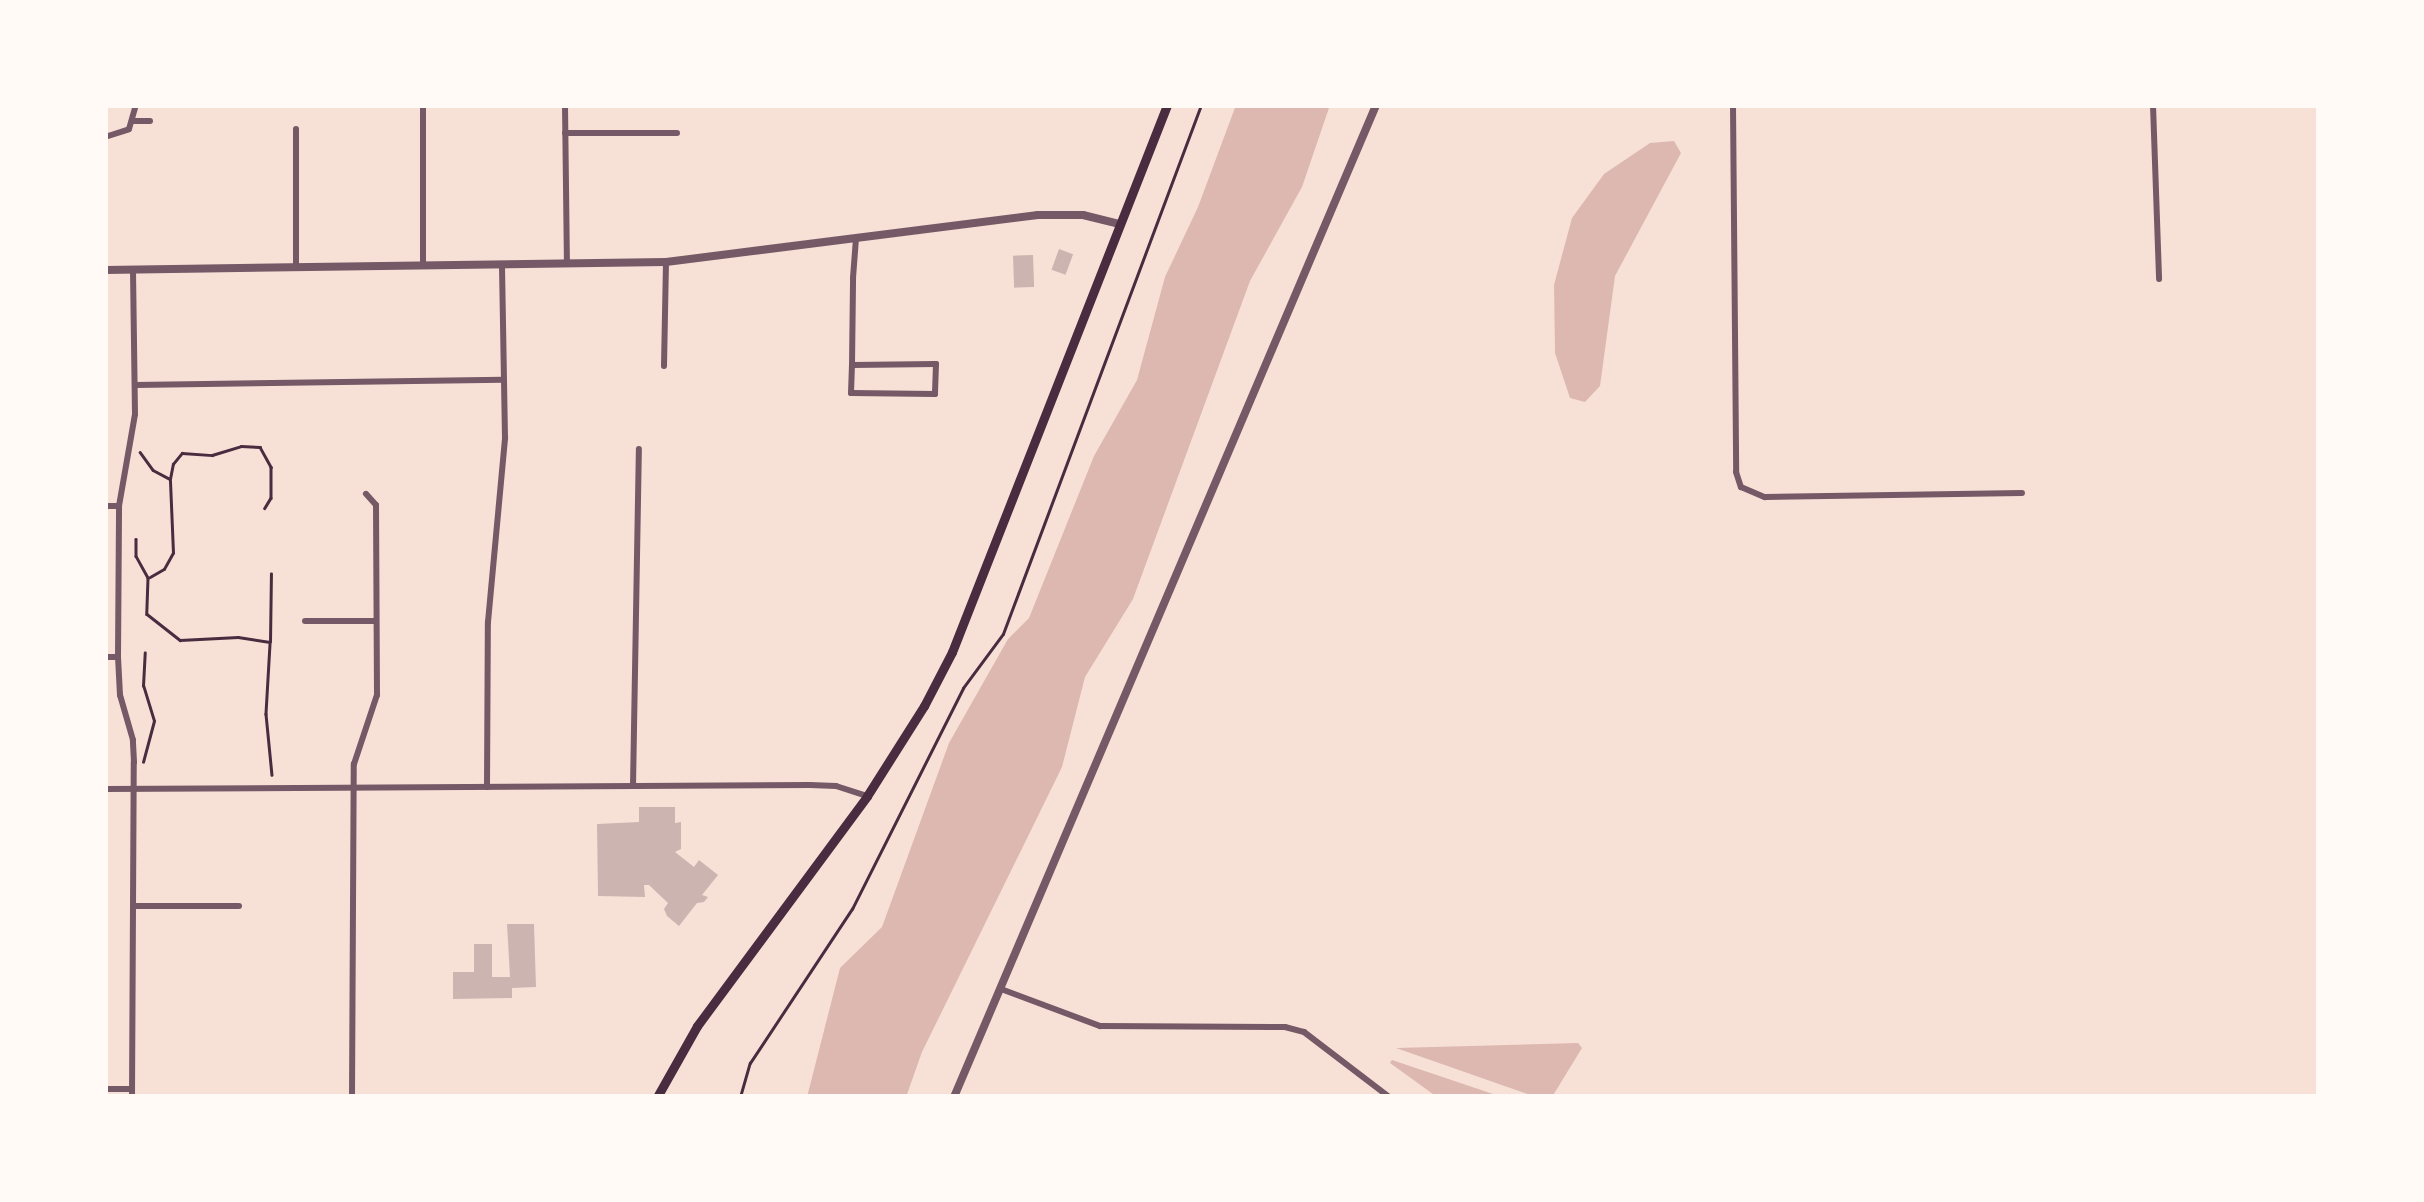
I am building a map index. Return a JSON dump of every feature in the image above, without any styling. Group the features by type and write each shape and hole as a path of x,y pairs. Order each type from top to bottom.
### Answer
{"main road":[{"path":"657,1097 698,1026 867,796 908,734 952,652 1167,105"}],"street":[{"path":"105,137 125,131 134,122 136,105"},
{"path":"423,105 423,264"},
{"path":"566,105 567,261"},
{"path":"954,1097 1376,105"},
{"path":"1732,105 1736,472 1742,487 1766,496 2022,492"},
{"path":"2153,105 2159,279"},
{"path":"134,122 150,122"},
{"path":"296,129 296,266"},
{"path":"566,133 678,133"},
{"path":"105,270 666,262 1038,215 1083,216 1120,224"},
{"path":"852,365 936,364 936,394 852,393 852,365 856,237"},
{"path":"664,366 666,262"},
{"path":"487,787 486,650 505,438 502,263"},
{"path":"105,1089 132,1093 133,740 120,696 118,656 119,506 133,436 134,270"},
{"path":"135,385 503,380"},
{"path":"633,786 639,449"},
{"path":"352,1097 352,788 356,755 377,695 376,505 366,494"},
{"path":"105,506 119,506"},
{"path":"304,621 376,621"},
{"path":"105,657 118,656"},
{"path":"105,789 794,785 836,786 867,796"},
{"path":"134,906 239,906"},
{"path":"1001,989 1100,1026 1286,1026 1304,1032 1389,1097"}],"path":[{"path":"740,1097 750,1063 852,909 963,688 1003,634 1202,105"},
{"path":"148,578 164,569 173,553 170,479 173,464 182,453 260,448 270,467 270,498 264,508"},
{"path":"140,452 153,470 170,479"},
{"path":"136,538 136,556 148,578 146,614 180,640 238,637 270,642"},
{"path":"271,574 266,714 272,775"},
{"path":"142,764 154,721 143,686 146,653"}],"shaded area":[{"path":"1236,105 1330,105 1302,187 1250,281 1133,599 1085,677 1062,767 922,1052 906,1097 807,1097 840,968 882,927 949,743 1008,639 1029,618 1094,456 1137,380 1165,277 1198,207"},
{"path":"1674,141 1681,153 1615,276 1600,386 1585,402 1570,398 1555,353 1554,285 1572,218 1604,174 1650,143"},
{"path":"1578,1043 1582,1048 1552,1097 1536,1097 1396,1048"},
{"path":"1392,1060 1502,1097 1437,1097 1390,1063"}],"building":[{"path":"1059,249 1073,254 1066,275 1051,270"},
{"path":"1033,255 1034,287 1014,288 1013,256"},
{"path":"639,807 675,807 675,823 681,822 681,849 675,852 694,867 699,860 718,875 702,895 708,897 697,903 679,926 667,916 664,909 668,903 649,885 644,885 645,897 598,896 597,824 639,822"},
{"path":"507,924 534,924 536,987 512,988 512,998 453,999 453,972 474,972 474,944 492,944 492,977 510,977"}]}
